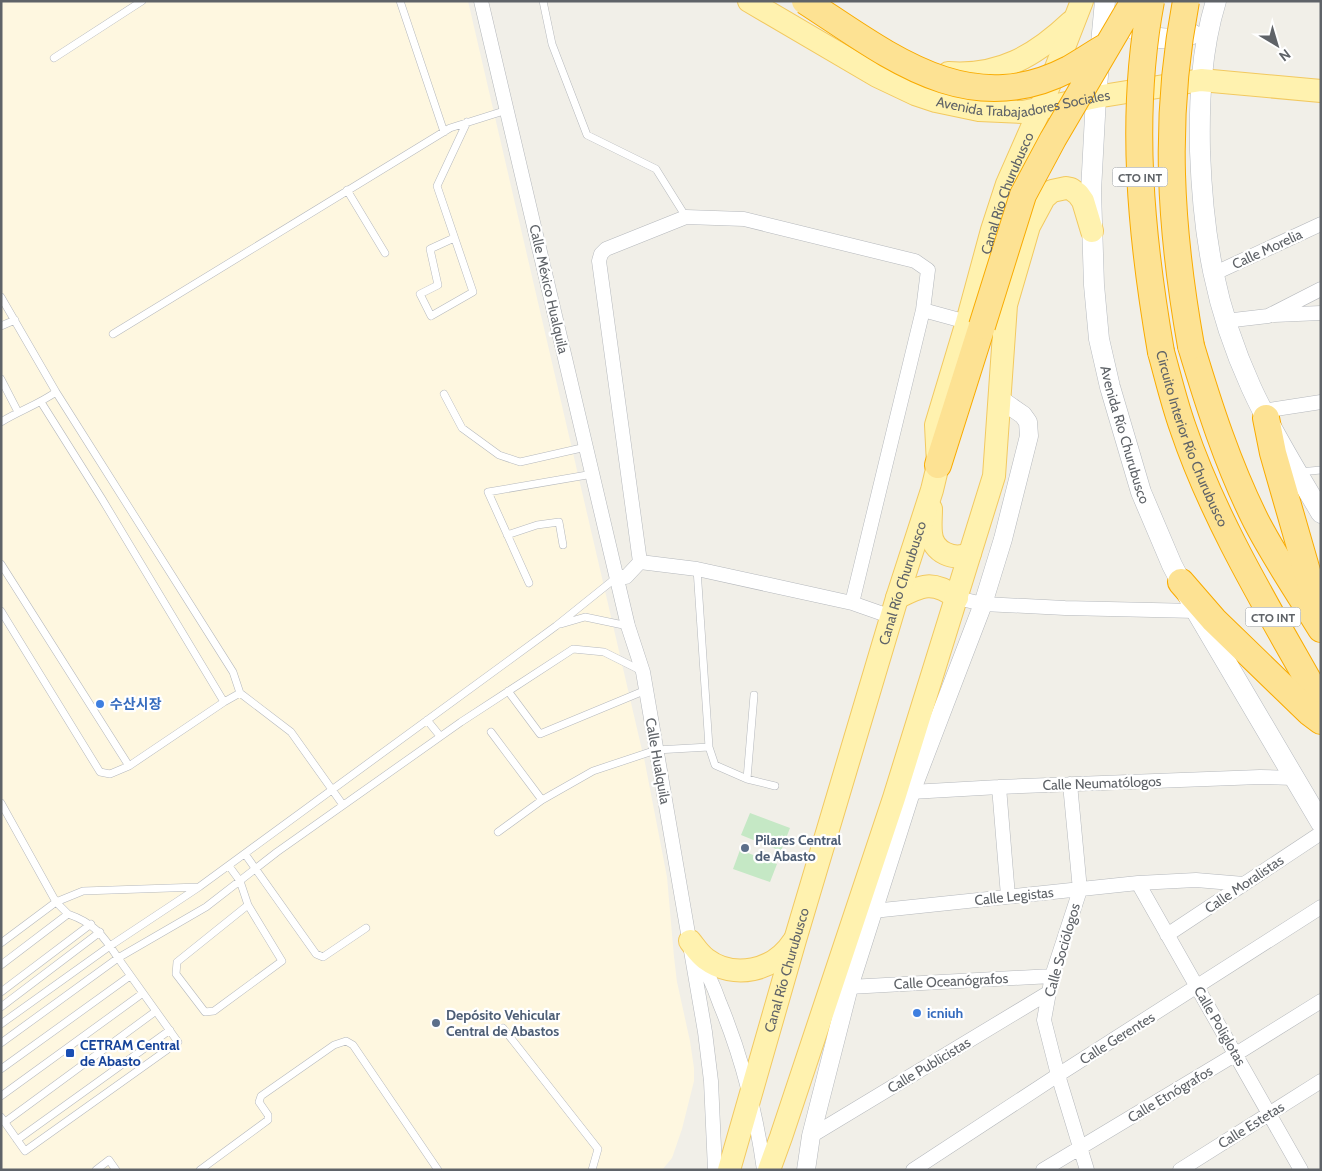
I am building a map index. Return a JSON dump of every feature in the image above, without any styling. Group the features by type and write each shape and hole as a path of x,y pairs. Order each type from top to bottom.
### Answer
{"highway":[{"path":"805,1 898,60 936,78 967,86 995,88 1030,83 1068,69 1107,45"},
{"path":"938,465 974,324 1023,195 1053,139 1134,1"},
{"name":"Circuito Interior Río Churubusco","path":"1151,1 1143,60 1140,115 1140,177 1147,265 1161,352 1183,429 1212,499 1266,604 1321,703"},
{"name":"Circuito Interior Río Churubusco","path":"1186,1 1175,66 1171,124 1171,176 1177,259 1191,346 1222,441 1240,484 1272,550 1321,629"},
{"path":"1264,415 1276,463 1321,616"},
{"path":"1181,582 1214,620 1309,712 1321,721"}],"main road":[{"name":"Avenida Trabajadores Sociales","path":"750,1 877,76 915,94 954,106 1000,112 1023,112 1096,97 1201,80 1321,91"},
{"name":"Avenida Río Churubusco","path":"1105,1 1091,170 1092,231 1099,339 1110,387 1141,492 1162,543 1196,611 1321,823"},
{"path":"1119,1 1123,17 1134,29 1138,32 1168,39 1180,38 1191,34 1200,28 1214,9"},
{"path":"1214,9 1204,51 1201,80 1200,138 1202,196 1206,237 1213,274 1225,321 1243,370 1264,415 1321,513"},
{"path":"877,76 934,72 983,73 1010,64 1037,51 1052,40 1078,10"},
{"name":"Canal Río Churubusco","path":"974,324 992,230 1007,184 1040,109 1078,10"},
{"path":"769,1170 782,1137 881,836 994,476 1006,305 1018,261 1033,218 1048,194 1057,189 1066,188 1078,194 1083,201 1092,231"},
{"name":"Canal Río Churubusco","path":"728,1170 894,607 932,490 938,465"},
{"path":"932,490 930,535 933,540 940,550 950,557 965,556 970,553"},
{"path":"894,607 920,587 934,585 957,598"},
{"path":"691,944 698,952 715,964 724,968 745,971 774,962 786,952 795,940"}],"street":[{"name":"Calle México Hualquila","path":"481,1 617,577"},
{"path":"640,562 599,261 601,254 606,249 686,217 744,219 916,261 928,270 923,310 852,603"},
{"name":"Calle Morelia","path":"1213,274 1321,224"},
{"path":"1268,316 1321,289"},
{"path":"923,310 974,324"},
{"path":"1225,321 1321,313"},
{"path":"806,1170 811,1136 849,986 911,792 983,604 1029,436 1028,422 1024,415 1000,399"},
{"path":"1264,415 1321,402"},
{"path":"640,562 697,569 852,603 894,607"},
{"path":"617,577 626,577 640,562"},
{"name":"Calle Hualquila","path":"617,577 628,626 643,672 691,944 711,1081 715,1170"},
{"path":"957,598 983,604 1196,611"},
{"name":"Calle Neumatólogos","path":"911,792 1260,777 1294,778"},
{"name":"Calle Sociólogos","path":"1070,784 1080,890 1052,976 1044,1020 1058,1075 1087,1170"},
{"path":"999,787 1008,896"},
{"name":"Calle Moralistas","path":"1167,935 1321,833"},
{"name":"Calle Legistas","path":"873,911 1138,883 1196,880 1244,884"},
{"name":"Calle Poliglotas","path":"1138,883 1302,1170"},
{"name":"Calle Gerentes","path":"914,1170 1058,1075 1321,907"},
{"name":"Calle Hualquila","path":"691,944 702,963 727,1020 737,1049 750,1095 764,1170"},
{"name":"Calle Oceanógrafos","path":"849,986 1052,976"},
{"name":"Calle Publicistas","path":"811,1136 1048,993"},
{"name":"Calle Etnógrafos","path":"1043,1170 1321,1001"},
{"name":"Calle Estetas","path":"1180,1170 1321,1081"}],"lane":[{"path":"54,58 142,1"},
{"path":"400,1 444,132"},
{"path":"542,1 552,44 587,135 656,169 686,217"},
{"path":"113,334 450,128 507,110"},
{"path":"454,238 430,249 438,285 420,294 431,316 473,292 437,186 467,122"},
{"path":"347,190 385,253"},
{"path":"1,297 56,392 233,672 240,693 291,732 343,805"},
{"path":"1,326 15,320"},
{"path":"1,379 18,412"},
{"path":"1,422 56,392"},
{"path":"444,394 462,428 499,455 520,462 586,447"},
{"path":"40,402 102,498 224,702"},
{"path":"1297,472 1321,470"},
{"path":"529,583 488,492 592,474"},
{"path":"507,535 538,525 560,522 563,545"},
{"path":"1,564 129,766"},
{"path":"697,569 709,747 716,765 746,779 775,786"},
{"path":"1,1024 110,946 229,866 556,626 617,577"},
{"path":"1,611 100,772 110,774 129,766 240,693"},
{"path":"556,626 585,617 628,626"},
{"path":"1,1043 118,958 206,907 256,868 440,736 573,649 604,652 643,672"},
{"path":"508,690 540,734 646,690"},
{"path":"746,779 754,695"},
{"path":"427,720 440,736"},
{"path":"491,732 542,800"},
{"path":"498,832 542,800 593,771 656,750 709,747"},
{"path":"1,804 56,902 68,914 91,924 100,932 178,1042 25,1151 3,1120 156,1011"},
{"path":"245,854 316,954 323,957 366,928"},
{"path":"229,866 240,880 248,905 282,961 214,1011 205,1012 176,974 177,962 248,905"},
{"path":"1,943 56,902 83,891 200,887"},
{"path":"1,965 68,914"},
{"path":"1,992 91,924"},
{"path":"1,1007 100,932"},
{"path":"1,1069 130,976"},
{"path":"1,1096 143,993"},
{"path":"503,1028 598,1149 592,1170"},
{"path":"18,1140 170,1030"},
{"path":"200,1170 268,1120 268,1115 259,1102 261,1096 334,1045 346,1041 354,1045 438,1170"},
{"path":"96,1170 109,1160 116,1170"}],"shaded area":[{"path":"1,1 468,1 645,763 667,877 677,982 690,1041 694,1081 682,1129 672,1158 662,1170 1,1170"}],"green space":[{"path":"750,813 790,828 781,851 741,835"},
{"path":"740,850 777,864 770,882 733,869"}],"place":[{"name":"수산시장","path":"100,704"},
{"name":"Pilares Central de Abasto","path":"745,848"},
{"name":"icniuh","path":"917,1013"},
{"name":"Depósito Vehicular Central de Abastos","path":"436,1023"},
{"name":"CETRAM Central de Abasto","path":"70,1053"}]}
